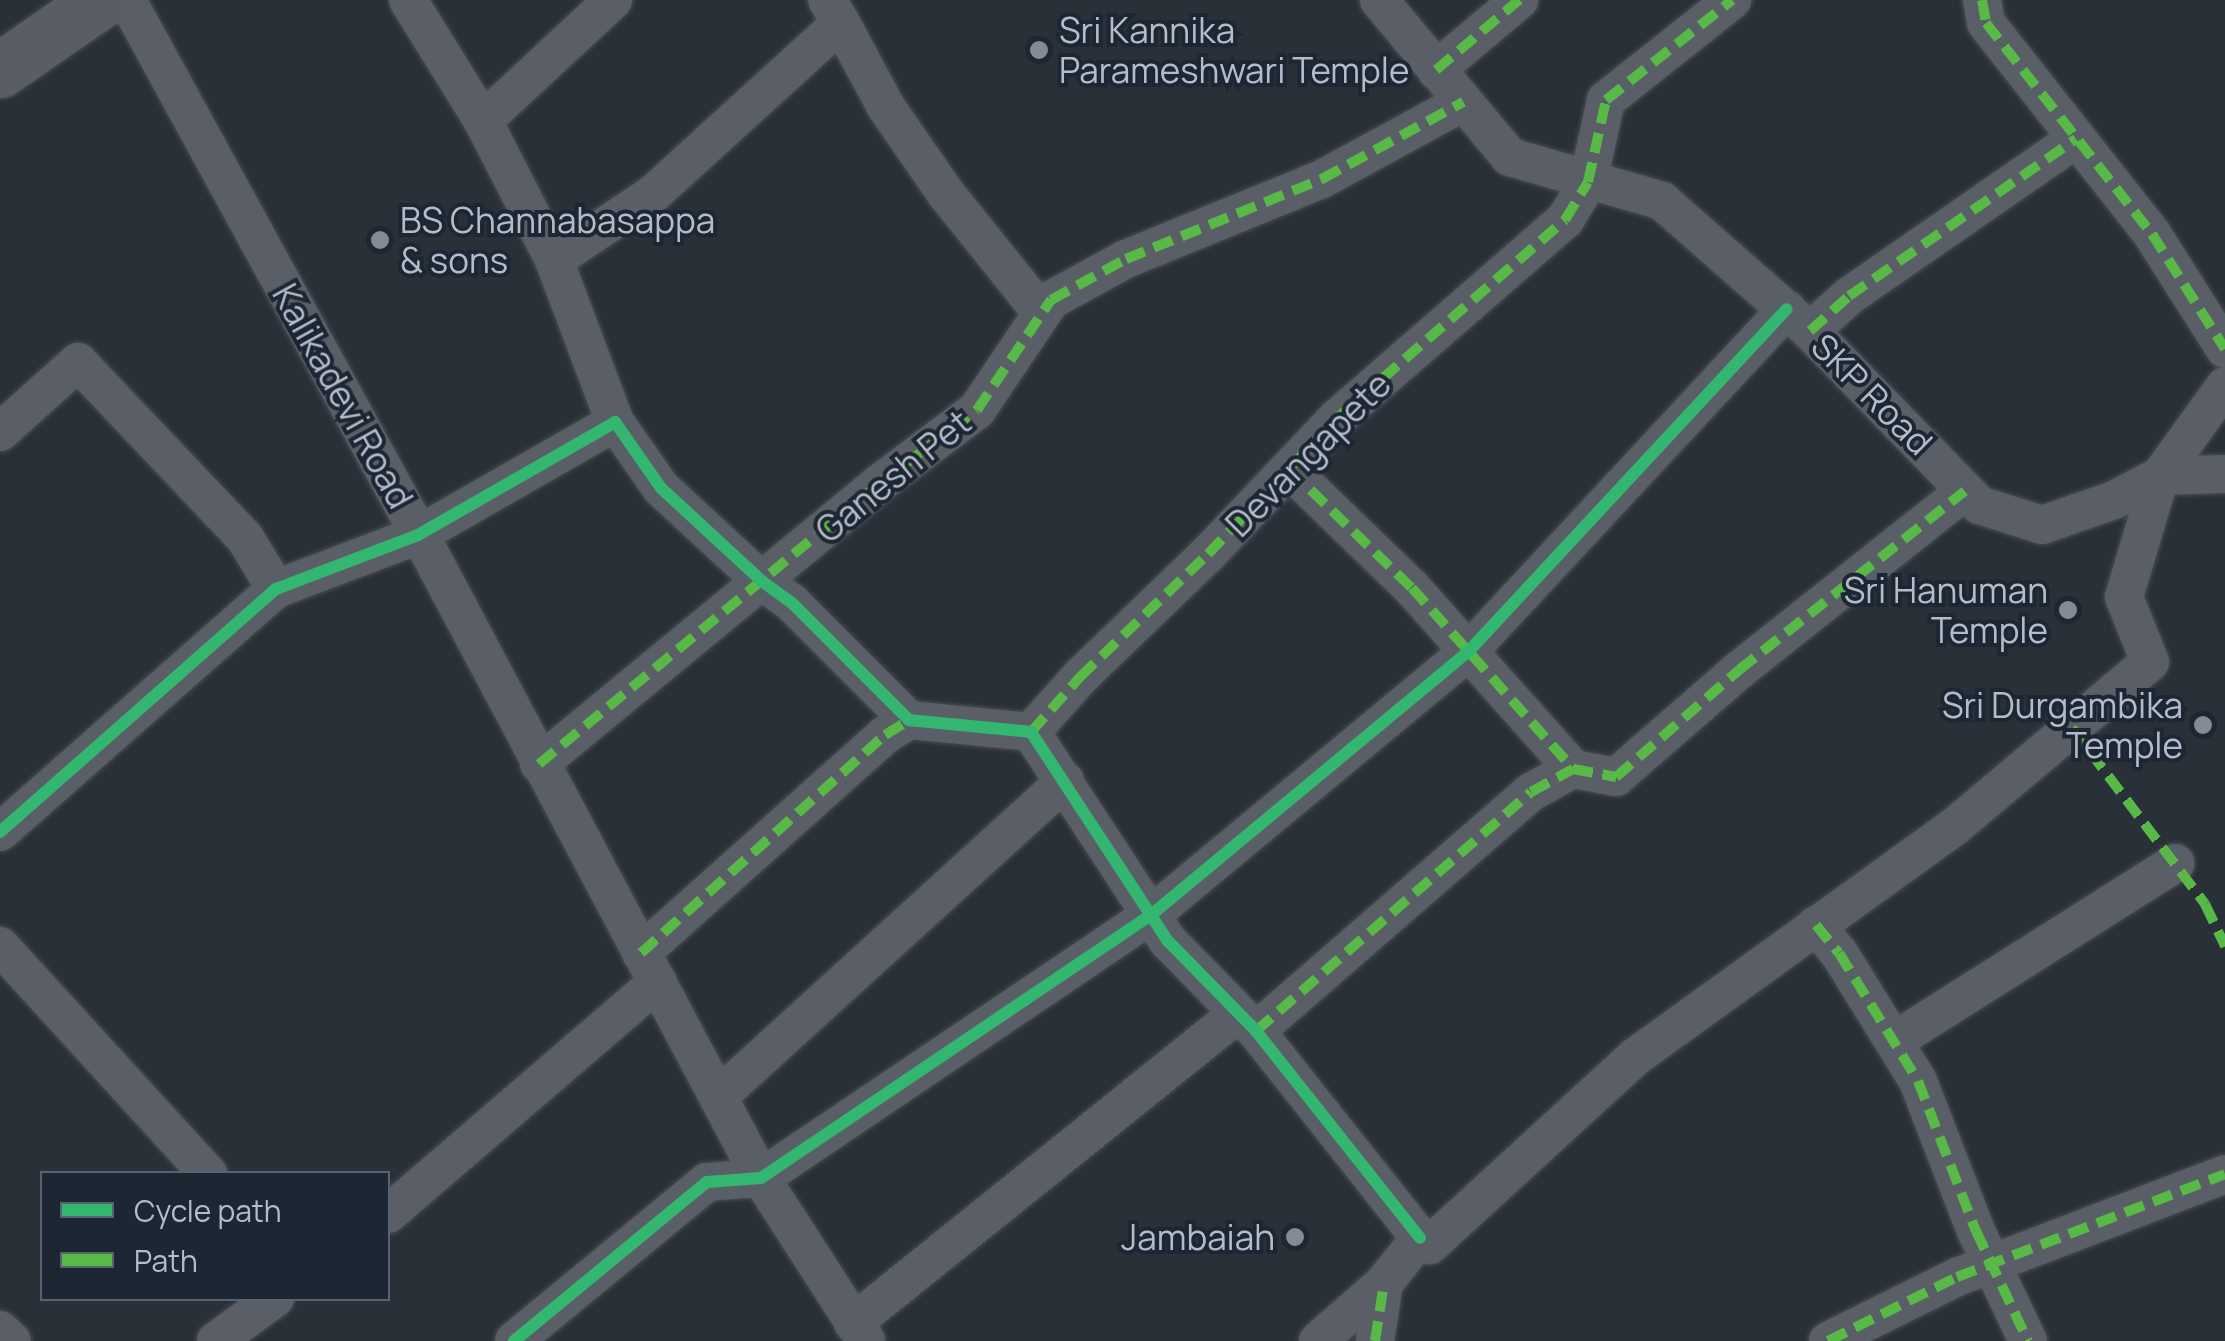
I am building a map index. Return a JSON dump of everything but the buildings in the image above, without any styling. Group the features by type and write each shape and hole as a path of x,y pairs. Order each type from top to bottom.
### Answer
{"street":[{"path":"0,70 102,0"},
{"name":"Kalikadevi Road","path":"127,0 761,1178 860,1332"},
{"path":"408,0 483,121 554,260 615,422 661,488 763,582 792,603 909,720"},
{"path":"483,121 613,0"},
{"name":"SKP Road","path":"1379,0 1510,156 1662,201 1798,320 1979,505 2042,525 2114,500 2160,476"},
{"path":"1436,70 1518,0"},
{"path":"1588,182 1606,100 1732,0"},
{"path":"1982,0 1986,23 2152,234 2225,349"},
{"path":"554,260 653,194 834,11 886,107 947,195 1042,312"},
{"name":"Ganesh Pet","path":"539,764 880,482 978,410 1051,300 1126,259 1322,179 1463,102"},
{"path":"514,1341 707,1182 761,1178 1151,915 1468,652 1798,320 1849,296 2076,139"},
{"name":"Devangapete","path":"1032,732 1080,677 1337,418 1565,220 1588,182"},
{"path":"0,432 78,362 245,538 276,589"},
{"path":"390,1212 885,736 909,720 1032,732 1168,941 1246,1022 1430,1246 1635,1057 1954,827 2150,662 2124,597 2160,476 2225,386"},
{"path":"0,832 276,589 418,535 615,422"},
{"path":"1289,469 1412,588 1573,769 1616,777 1739,670 1966,490"},
{"path":"2160,476 2225,474"},
{"path":"860,1332 1531,792 1573,769"},
{"path":"719,1096 1065,781"},
{"path":"1894,1042 2176,863"},
{"path":"1816,925 1918,1081 1991,1264 2028,1341"},
{"path":"0,946 205,1171"},
{"path":"1828,1341 1991,1264 2225,1174"},
{"path":"1318,1341 1384,1283 1420,1238"},
{"path":"1376,1341 1384,1283"},
{"path":"216,1341 271,1301"},
{"path":"0,1330 12,1341"}],"marked path":[{"path":"1436,70 1519,0"},
{"path":"1031,732 1080,677 1208,554 1337,418 1565,220 1588,182 1606,100 1732,0"},
{"path":"1982,0 1986,23 2152,234 2225,349"},
{"path":"539,764 880,483 977,410 1051,300 1126,259 1322,179 1463,102"},
{"path":"1810,331 1849,296 2076,139"},
{"path":"1289,469 1412,588 1573,769"},
{"path":"1256,1031 1531,792 1573,769 1616,777 1739,670 1965,491"},
{"path":"641,953 885,735 909,720"},
{"path":"2072,728 2205,904 2225,946"},
{"path":"1816,925 1839,953 1918,1081 1976,1231 2028,1341"},
{"path":"1828,1341 1957,1277 2225,1174"},
{"path":"1375,1341 1384,1283"}],"cycle path":[{"path":"514,1341 707,1182 761,1178 1151,915 1468,652 1787,309"},
{"path":"0,832 276,589 418,535 615,422 661,488 763,582 792,603 909,720 1031,732 1168,941 1256,1031 1420,1238"}],"place":[{"name":"Sri Kannika Parameshwari Temple","path":"1039,50"},
{"name":"BS Channabasappa & sons","path":"380,240"},
{"name":"Sri Hanuman Temple","path":"2068,610"},
{"name":"Sri Durgambika Temple","path":"2203,725"},
{"name":"Jambaiah","path":"1295,1237"}]}
